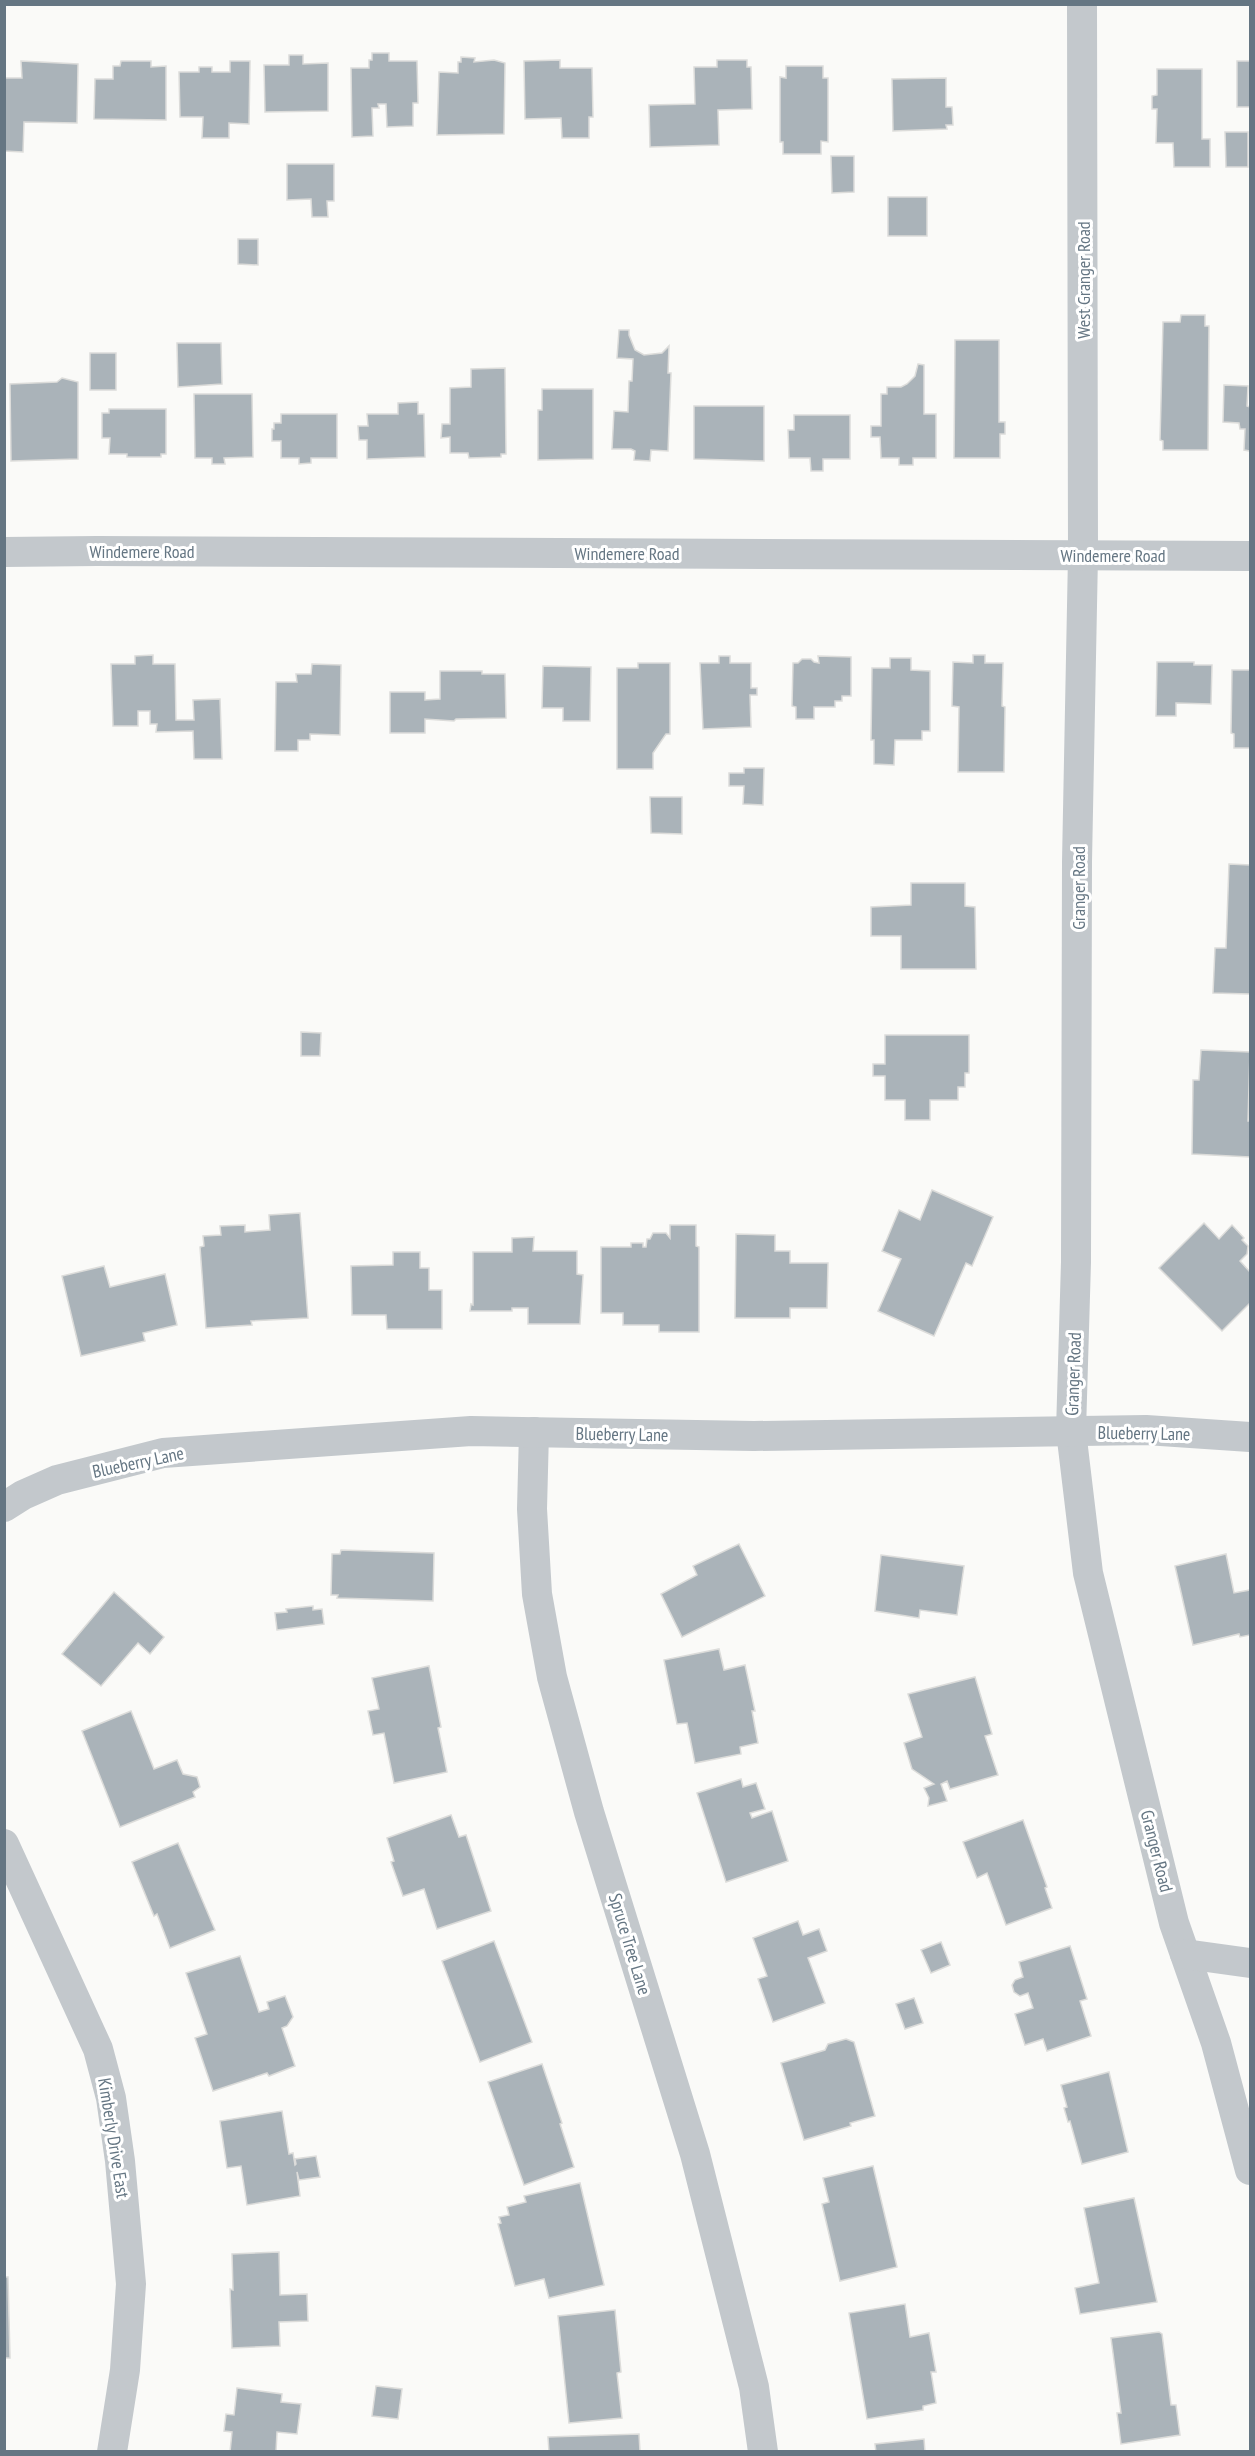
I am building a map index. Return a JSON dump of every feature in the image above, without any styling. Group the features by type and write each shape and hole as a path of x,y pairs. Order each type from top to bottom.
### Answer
{"street":[{"name":"West Granger Road","path":"1082,4 1083,555"},
{"name":"Windemere Road","path":"4,552 97,550 1251,556"},
{"name":"Granger Road","path":"1083,555 1077,862 1076,1262 1071,1431 1088,1573 1174,1923 1216,2043 1251,2170"},
{"name":"Blueberry Lane","path":"4,1507 23,1495 57,1480 164,1453 471,1431 754,1436 1146,1430 1251,1437"},
{"name":"Spruce Tree Lane","path":"534,1432 532,1509 537,1594 552,1677 589,1812 695,2154 754,2387 763,2451"},
{"name":"Kimberly Drive East","path":"4,1844 98,2049 111,2098 120,2161 131,2284 125,2370 112,2451"},
{"path":"1185,1954 1251,1963"}],"building":[{"path":"372,53 389,53 389,61 417,61 418,103 413,103 413,126 387,127 386,104 378,104 379,108 372,108 373,136 352,137 351,68 369,68"},
{"path":"289,55 303,55 303,64 328,63 328,111 265,112 264,65 289,65"},
{"path":"461,57 475,58 474,62 494,60 505,63 504,134 437,135 439,72 458,73 458,62 461,62"},
{"path":"560,60 560,68 592,68 593,117 589,117 589,138 562,138 561,118 525,119 524,61"},
{"path":"717,60 747,60 747,67 751,67 752,109 718,110 719,145 650,147 649,105 695,104 694,67 717,67"},
{"path":"21,61 78,64 77,123 24,122 23,152 4,151 4,78 22,78"},
{"path":"121,61 151,61 151,67 166,66 166,120 94,119 95,79 113,79 113,66 120,66"},
{"path":"230,61 250,61 249,124 229,123 229,138 202,138 203,117 180,117 179,72 199,72 199,67 212,67 212,72 230,72"},
{"path":"1237,61 1250,61 1250,107 1237,107"},
{"path":"786,66 823,66 823,78 828,78 828,142 821,141 821,154 783,154 783,142 780,142 780,77 786,78"},
{"path":"1157,69 1202,69 1202,139 1210,139 1210,167 1174,167 1173,143 1156,143 1157,109 1152,109 1152,96 1157,95"},
{"path":"946,78 946,107 952,107 953,125 946,125 947,129 893,131 892,79"},
{"path":"1225,132 1248,132 1248,167 1226,167"},
{"path":"831,156 854,156 854,192 832,193"},
{"path":"287,164 334,164 334,201 327,201 328,217 312,217 311,199 287,200"},
{"path":"888,197 927,197 927,236 888,236"},
{"path":"238,239 258,239 258,265 238,264"},
{"path":"1181,315 1205,315 1205,326 1209,326 1208,450 1163,450 1163,441 1160,440 1163,322 1180,322"},
{"path":"619,330 629,330 635,350 644,355 662,353 669,346 668,373 671,373 668,451 651,450 650,461 634,460 635,451 631,449 612,449 614,411 628,412 629,381 632,381 633,359 617,358"},
{"path":"955,340 999,340 999,422 1005,422 1005,434 1000,434 1000,458 954,458"},
{"path":"177,343 221,343 222,384 178,387"},
{"path":"90,353 116,353 116,390 90,390"},
{"path":"918,364 924,365 924,414 936,414 936,458 913,458 913,465 899,465 899,458 881,458 880,437 871,437 871,426 881,426 881,394 887,394 887,387 901,387 907,384 915,376"},
{"path":"505,368 506,454 501,454 501,457 469,458 468,453 450,453 450,437 441,438 442,424 450,424 450,388 471,387 471,369"},
{"path":"62,378 78,382 78,459 11,461 10,384 57,382"},
{"path":"1224,385 1248,386 1250,451 1244,450 1245,429 1240,429 1239,423 1223,422"},
{"path":"542,389 593,389 593,459 538,460 538,410 542,410"},
{"path":"194,394 252,394 253,457 224,458 225,464 212,464 212,458 195,458"},
{"path":"418,402 418,414 424,414 425,457 367,459 367,440 359,440 358,426 368,426 367,414 398,414 398,403"},
{"path":"694,406 764,406 764,461 694,459"},
{"path":"109,409 166,409 166,454 161,454 161,457 127,457 127,454 109,454 110,438 102,438 102,413 109,413"},
{"path":"281,414 337,414 337,458 311,458 311,463 299,464 299,458 281,458 281,441 272,441 272,429 274,429 274,423 281,423"},
{"path":"794,415 850,415 850,459 823,459 823,471 811,471 810,458 789,458 788,430 794,430"},
{"path":"153,655 153,664 175,664 176,720 194,720 193,700 220,699 222,759 194,759 193,731 156,732 157,724 150,724 150,711 138,711 138,726 113,726 111,664 135,664 135,656"},
{"path":"973,655 985,655 985,663 1003,663 1004,772 958,772 959,707 952,706 953,662 973,663"},
{"path":"719,656 730,656 730,663 751,663 751,688 757,688 757,695 750,695 751,727 703,729 700,663 719,663"},
{"path":"818,656 851,657 851,696 842,696 842,701 835,701 835,707 814,707 814,719 796,719 796,707 792,706 793,663 798,663 802,659 811,659 819,663"},
{"path":"890,658 911,658 911,670 930,671 930,731 922,731 922,740 895,740 894,765 874,764 874,740 871,740 872,668 890,668"},
{"path":"1157,662 1194,662 1194,665 1212,665 1211,704 1176,703 1176,716 1156,716"},
{"path":"638,663 670,663 670,734 666,734 653,753 653,769 617,769 617,668 638,668"},
{"path":"312,664 341,665 340,735 310,734 310,740 298,740 298,751 275,751 276,682 297,682 296,674 311,674"},
{"path":"543,666 591,667 590,721 563,721 563,708 542,708"},
{"path":"1232,670 1250,670 1250,748 1234,748 1234,734 1231,733"},
{"path":"440,671 482,671 482,674 505,674 506,718 456,719 454,721 425,719 425,733 390,733 390,692 425,692 425,700 440,699"},
{"path":"744,768 764,768 763,805 743,804 744,786 729,786 729,773 744,773"},
{"path":"650,797 682,797 682,834 651,833"},
{"path":"1229,864 1250,865 1250,994 1213,993 1215,948 1226,948"},
{"path":"911,883 965,883 965,906 975,907 976,969 901,969 901,936 871,936 871,907 911,905"},
{"path":"301,1032 321,1033 320,1056 301,1056"},
{"path":"885,1035 969,1035 969,1073 965,1073 965,1087 958,1087 958,1100 930,1100 930,1120 905,1120 905,1100 885,1100 885,1076 873,1076 873,1064 885,1064"},
{"path":"1201,1050 1250,1052 1248,1121 1250,1121 1250,1157 1192,1154 1193,1080 1199,1080"},
{"path":"932,1190 993,1217 972,1266 966,1263 934,1336 878,1311 901,1259 882,1251 899,1210 920,1220"},
{"path":"300,1213 308,1318 251,1321 252,1325 206,1328 200,1247 204,1246 203,1236 221,1235 220,1226 245,1225 245,1232 270,1230 269,1215"},
{"path":"1204,1223 1219,1239 1232,1225 1248,1246 1247,1254 1240,1261 1250,1272 1250,1303 1222,1331 1159,1268"},
{"path":"670,1225 696,1225 696,1246 699,1247 699,1332 659,1332 659,1325 623,1325 623,1313 601,1313 601,1247 631,1247 631,1243 643,1243 643,1247 646,1247 647,1239 650,1239 653,1233 666,1233 670,1238"},
{"path":"736,1234 775,1235 775,1251 790,1251 790,1263 828,1263 827,1308 790,1308 790,1318 735,1318"},
{"path":"534,1237 533,1251 577,1251 577,1274 583,1275 580,1324 528,1324 528,1308 512,1308 512,1311 470,1311 471,1304 473,1305 473,1252 512,1252 512,1238"},
{"path":"393,1252 420,1252 420,1268 429,1268 429,1290 442,1290 442,1329 387,1329 386,1315 352,1315 351,1266 393,1265"},
{"path":"104,1266 110,1287 165,1274 177,1325 143,1333 145,1341 81,1356 62,1276"},
{"path":"739,1544 765,1596 682,1637 661,1594 697,1575 693,1566"},
{"path":"341,1550 434,1553 433,1601 337,1598 338,1595 331,1595 332,1554 340,1554"},
{"path":"1226,1554 1234,1593 1250,1590 1250,1635 1240,1637 1239,1634 1193,1645 1175,1566"},
{"path":"881,1555 964,1566 957,1615 920,1610 919,1618 875,1611"},
{"path":"114,1592 164,1637 150,1654 138,1643 101,1686 62,1654"},
{"path":"313,1606 313,1610 322,1609 324,1624 277,1630 275,1613 287,1612 286,1609"},
{"path":"719,1649 724,1670 745,1665 755,1711 752,1711 758,1743 740,1747 741,1754 695,1763 687,1723 677,1724 664,1660"},
{"path":"429,1666 447,1772 394,1783 384,1733 373,1735 368,1711 379,1709 372,1678"},
{"path":"975,1677 992,1734 985,1736 998,1775 950,1789 947,1781 941,1784 947,1801 928,1806 929,1798 924,1788 934,1784 912,1769 904,1743 922,1737 908,1694"},
{"path":"131,1711 154,1769 177,1760 183,1774 197,1777 200,1787 193,1792 195,1797 120,1827 82,1731"},
{"path":"741,1779 743,1787 756,1783 765,1809 750,1813 752,1818 772,1811 788,1861 726,1882 697,1793"},
{"path":"451,1815 459,1837 466,1835 491,1911 437,1929 424,1889 403,1896 391,1862 394,1861 387,1838"},
{"path":"1023,1820 1047,1887 1045,1888 1052,1908 1006,1925 987,1873 977,1878 963,1842"},
{"path":"178,1843 215,1930 170,1948 157,1914 154,1916 132,1862"},
{"path":"798,1921 803,1935 819,1929 827,1951 808,1958 825,2003 773,2022 758,1979 767,1976 753,1938"},
{"path":"494,1941 532,2042 480,2062 442,1961"},
{"path":"941,1942 950,1965 931,1973 921,1950"},
{"path":"1070,1946 1087,1999 1080,2001 1091,2036 1047,2051 1043,2039 1025,2045 1015,2014 1033,2008 1028,1993 1020,1996 1014,1992 1012,1985 1015,1980 1023,1977 1019,1962"},
{"path":"240,1956 259,2012 269,2009 267,2002 285,1996 293,2017 287,2026 282,2028 295,2066 269,2076 267,2073 213,2091 195,2038 207,2034 186,1973"},
{"path":"914,1998 923,2023 905,2029 896,2004"},
{"path":"846,2039 854,2042 875,2116 804,2140 781,2063 825,2050 828,2044"},
{"path":"542,2064 574,2167 524,2185 488,2082"},
{"path":"1109,2072 1128,2152 1082,2164 1064,2108 1067,2107 1061,2085"},
{"path":"282,2111 289,2154 293,2153 295,2165 295,2159 316,2156 320,2177 299,2180 297,2172 300,2196 247,2205 241,2166 227,2168 220,2121"},
{"path":"873,2166 897,2267 840,2281 822,2204 829,2202 823,2178"},
{"path":"580,2183 604,2285 549,2298 544,2279 515,2286 498,2224 501,2223 499,2217 509,2215 507,2207 526,2202 524,2196"},
{"path":"1134,2198 1157,2302 1080,2314 1075,2288 1099,2283 1084,2208"},
{"path":"279,2252 280,2295 307,2294 308,2321 279,2322 280,2346 232,2348 230,2289 233,2290 232,2254"},
{"path":"4,2277 8,2277 10,2358 4,2358"},
{"path":"905,2304 910,2337 929,2333 936,2372 931,2372 936,2403 923,2406 923,2410 867,2419 849,2313"},
{"path":"615,2310 621,2372 617,2373 622,2418 569,2423 558,2316"},
{"path":"1159,2332 1162,2334 1171,2405 1176,2405 1180,2435 1121,2444 1117,2413 1121,2413 1111,2338"},
{"path":"376,2386 402,2389 398,2419 372,2416"},
{"path":"237,2388 282,2394 281,2402 301,2404 297,2434 277,2432 276,2452 230,2452 232,2432 224,2431 226,2414 234,2415"},
{"path":"639,2434 640,2452 549,2452 548,2437"},
{"path":"924,2439 925,2452 876,2452 875,2444"}]}
